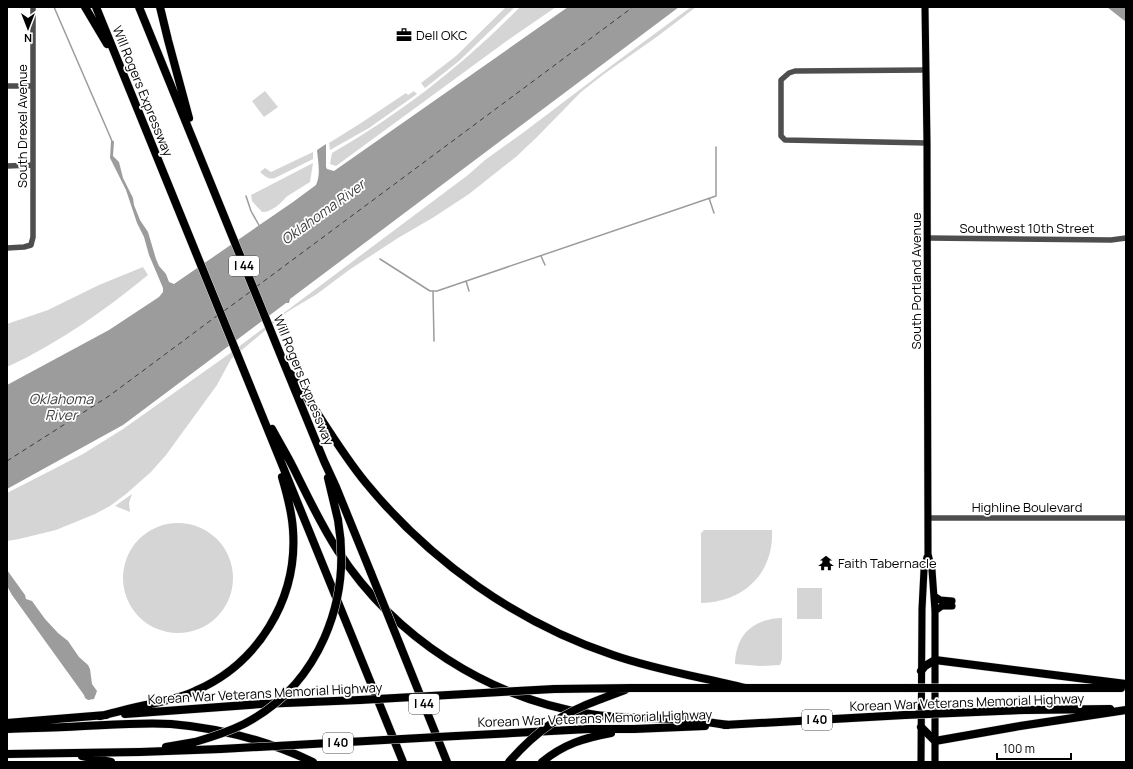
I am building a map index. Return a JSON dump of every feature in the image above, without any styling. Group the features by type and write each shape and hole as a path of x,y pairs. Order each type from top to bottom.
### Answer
{"highway":[{"path":"85,7 118,60"},
{"name":"Will Rogers Expressway","path":"96,7 403,762"},
{"name":"Will Rogers Expressway","path":"139,7 447,762"},
{"path":"160,7 198,152"},
{"path":"283,361 308,397 335,442 377,496 421,541 485,591 542,625 600,650 659,669 745,688"},
{"path":"255,398 294,468 319,519 341,556 362,584 378,601 401,624 428,647 466,671 491,684 519,696 564,709 614,718 674,719 728,725"},
{"path":"7,723 100,716 178,698 207,686 224,675 250,653 266,632 280,608 291,570 294,543 291,512 275,449"},
{"path":"140,752 195,742 234,728 253,718 288,691 299,679 311,661 326,635 333,617 339,592 342,553 338,520 324,461"},
{"path":"921,670 935,660 1126,684"},
{"path":"509,762 543,729 579,708 632,688"},
{"name":"Korean War Veterans Memorial Highway","path":"100,716 261,704 554,689 1126,688"},
{"path":"921,727 935,741 1126,709"},
{"name":"Korean War Veterans Memorial Highway","path":"66,753 221,749 589,729 634,730 952,713 1025,710 1126,709"},
{"path":"7,729 144,724 195,727 258,740 289,751 313,762"},
{"path":"542,762 558,751 585,738 634,730"},
{"path":"66,753 112,762"},
{"name":"I 40","path":"7,754 66,753"}],"main road":[{"name":"South Portland Avenue","path":"926,7 928,554 932,570 935,611 935,762"},
{"name":"South Portland Avenue","path":"922,762 922,590 924,570 928,554"},
{"path":"934,596 940,600 952,603 942,606 935,611"}],"street":[{"name":"South Drexel Avenue","path":"7,248 31,245 33,237 33,7"},
{"path":"926,70 795,71 789,73 781,80 781,136 785,140 927,143"},
{"path":"7,86 33,86"},
{"path":"7,166 32,166"},
{"name":"Southwest 10th Street","path":"928,238 1111,240 1126,238"},
{"name":"Highline Boulevard","path":"928,518 1126,518"}],"shaded area":[{"path":"506,7 515,7 459,61 425,88 421,83 456,56"},
{"path":"520,7 556,7 508,40 336,166 330,164 332,153 358,138 431,86 477,48"},
{"path":"691,7 696,7 581,92 517,156 469,194 398,238 349,270 317,294 287,312 231,359 217,385 166,455 151,472 126,494 110,506 95,514 56,530 7,541 7,493 83,454 123,429 229,354 468,175 485,160"},
{"path":"265,91 278,107 264,117 252,101"},
{"path":"414,91 417,94 369,128 330,150 329,143 406,93 408,95"},
{"path":"313,152 313,159 275,178 268,178 260,172 265,168 271,172"},
{"path":"313,163 310,182 286,197 279,205 269,211 262,212 252,201 251,195"},
{"path":"143,267 148,275 115,301 80,326 45,348 7,367 7,324 48,310 99,285"},
{"path":"132,494 129,503 130,512 115,506"},
{"path":"178,523 199,527 209,532 217,539 224,547 229,557 233,578 229,599 224,609 217,617 209,624 199,629 178,633 157,629 147,624 139,617 132,609 127,599 123,578 127,557 132,547 139,539 147,532 157,527"},
{"path":"704,530 772,530 768,560 753,583 730,597 701,603 701,533"},
{"path":"797,588 822,588 822,619 797,619"},
{"path":"782,618 782,659 780,665 760,666 735,664 739,644 748,630 763,621"}],"water":[{"name":"Oklahoma River","path":"568,7 679,7 290,299 289,303 286,303 123,425 7,489 7,385 109,330 159,297 163,292 163,288 149,255 144,237 137,223 126,190 110,158 111,141 114,141 113,156 119,162 123,178 133,198 140,220 148,232 159,266 166,274 169,282 174,284 316,185 319,172 317,150 326,144 326,167 327,169 334,171"},
{"path":"1107,7 1126,7 1126,22"},
{"path":"7,570 25,595 26,599 32,601 45,619 68,641 79,657 88,665 92,684 97,691 94,699 88,700 85,698 12,595 7,586"}],"waterway":[{"path":"54,7 112,141"},
{"path":"380,259 430,291 437,291 716,196 716,147"},
{"path":"246,196 251,211 260,227"},
{"path":"709,198 714,213"},
{"path":"541,256 545,265"},
{"path":"466,281 469,291"},
{"path":"433,292 434,341"}],"ferry route":[{"path":"256,287 633,7"},
{"path":"224,311 250,292"},
{"path":"7,461 109,396 218,315"}],"place":[{"name":"Dell OKC","path":"404,35"},
{"name":"Faith Tabernacle","path":"826,563"}]}
